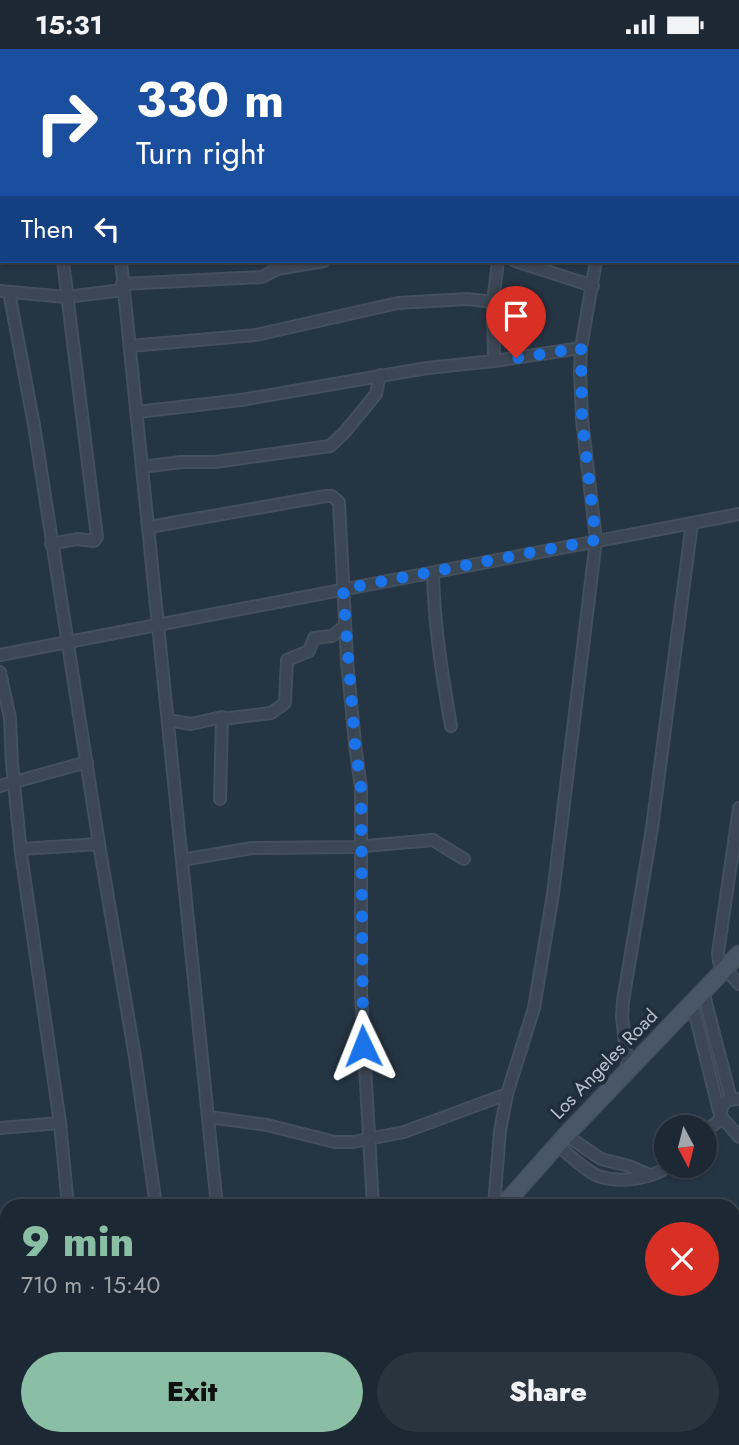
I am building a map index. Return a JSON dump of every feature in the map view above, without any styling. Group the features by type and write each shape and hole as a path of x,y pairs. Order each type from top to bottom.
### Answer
{"main road":[{"name":"Los Angeles Road","path":"509,1199 739,954"}],"street":[{"path":"51,544 77,540 94,541 97,537 63,263"},
{"path":"121,263 216,1199"},
{"path":"155,1199 135,1057 34,425 5,292 66,297 122,287 261,277 277,269 312,263"},
{"path":"494,361 493,302 498,263"},
{"path":"521,263 593,286"},
{"path":"494,1199 496,1159 507,1094 534,1009 553,894 596,540 582,419 581,348 596,263"},
{"path":"130,346 256,335 398,303 467,299 493,302"},
{"path":"137,412 241,400 380,375 581,348"},
{"path":"142,467 181,462 215,462 330,446 376,394 380,375"},
{"path":"149,527 332,496 339,502 345,626 355,744 360,772 361,995 372,1199"},
{"path":"0,655 739,514"},
{"path":"628,1070 623,1002 652,828 692,523"},
{"path":"433,573 442,673 451,726"},
{"path":"168,720 191,724 220,716 222,719 271,713 285,703 287,697 288,660 309,651 314,638 332,636 345,626"},
{"path":"0,671 10,718 21,849 60,1123 67,1199"},
{"path":"220,799 222,719"},
{"path":"0,786 87,762"},
{"path":"739,809 719,940 719,963 739,984"},
{"path":"182,860 252,848 362,846 433,840 464,859"},
{"path":"21,849 99,844"},
{"path":"698,997 735,1099 722,1107 718,1120"},
{"path":"698,997 721,1117 739,1137"},
{"path":"209,1117 267,1125 335,1142 368,1139 414,1128 507,1094"},
{"path":"0,1128 60,1123"},
{"path":"562,1140 601,1160 629,1166 649,1175"},
{"path":"562,1140 597,1175 628,1180 654,1174"}],"route":[{"path":"363,1046 361,788 347,660 343,589 596,540 582,419 581,348 516,358"}]}
